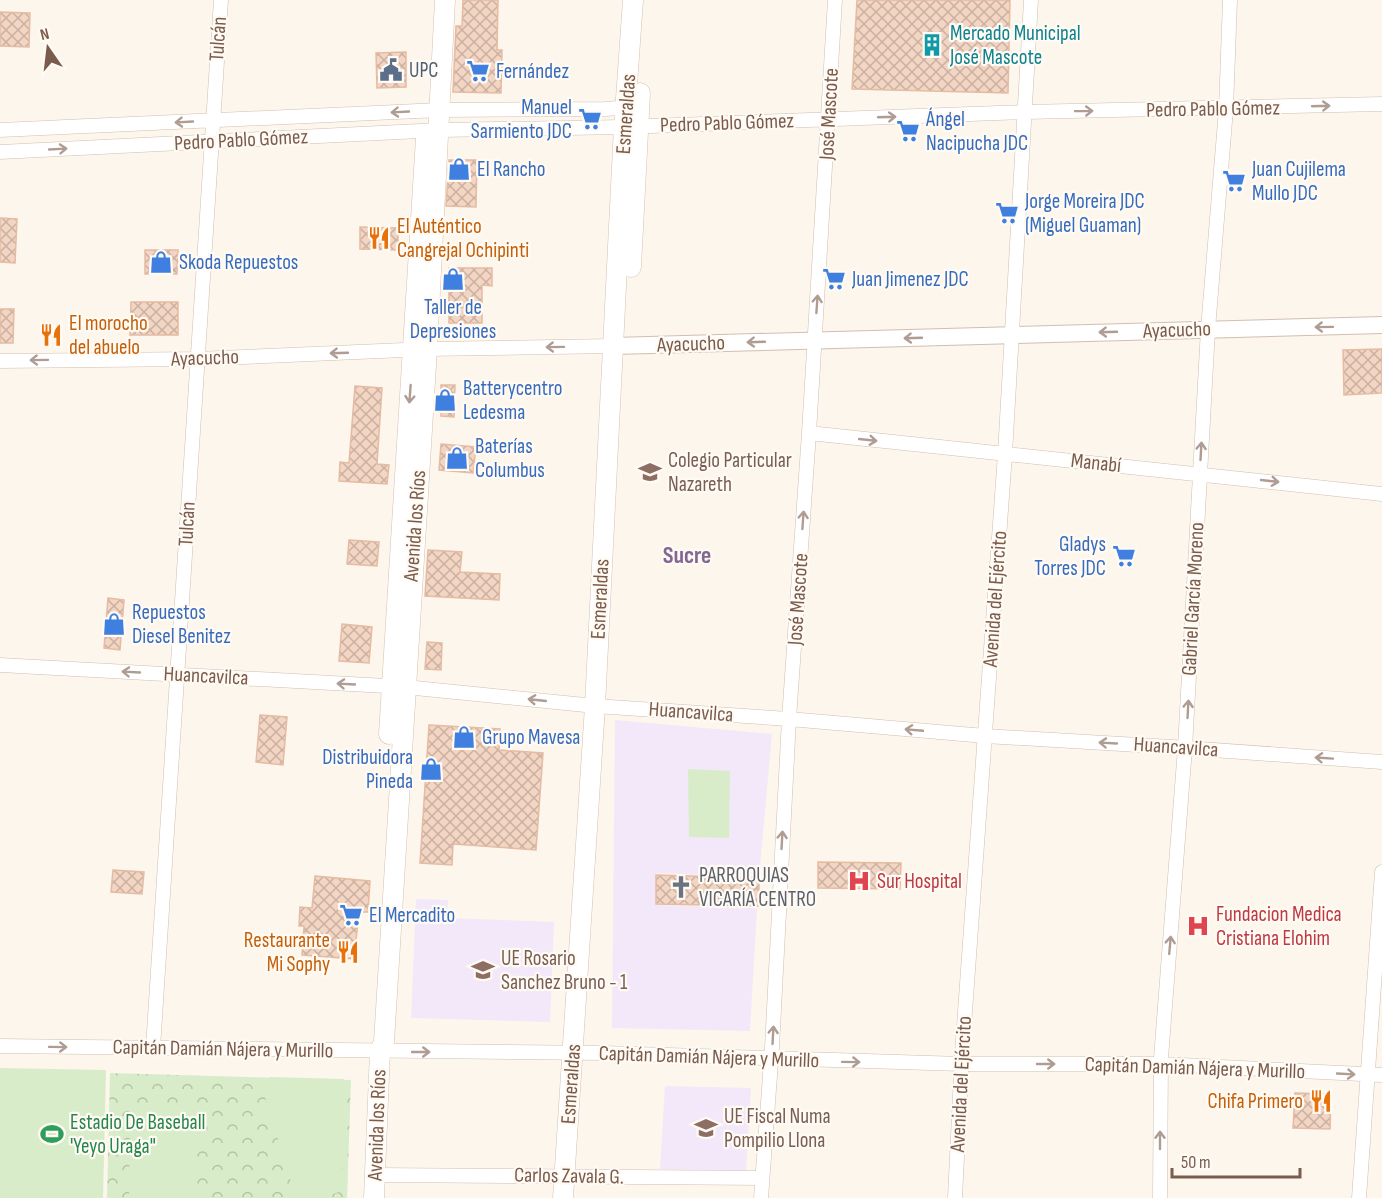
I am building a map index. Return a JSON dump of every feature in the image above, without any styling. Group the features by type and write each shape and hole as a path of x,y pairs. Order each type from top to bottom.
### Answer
{"main road":[{"name":"Avenida los Ríos","path":"433,0 433,120"},
{"name":"Avenida los Ríos","path":"374,1198 380,1051 384,1042 398,686 433,120 446,0"},
{"name":"Esmeraldas","path":"564,1198 571,1175 600,706 632,117 633,0"},
{"name":"Esmeraldas","path":"632,117 645,0"},
{"name":"Esmeraldas","path":"571,1175 577,1198"}],"street":[{"name":"Tulcán","path":"153,1048 220,0"},
{"name":"José Mascote","path":"761,1198 772,1060 789,719 815,341 835,0"},
{"name":"Avenida del Ejército","path":"955,1198 962,1064 1005,454 1031,0"},
{"name":"Gabriel García Moreno","path":"1160,1198 1161,1064 1185,748 1208,329 1226,109 1230,0"},
{"name":"Pedro Pablo Gómez","path":"0,130 213,121 632,117 828,120 1025,112 1382,104"},
{"name":"Pedro Pablo Gómez","path":"0,152 212,141 433,120 632,117"},
{"name":"Ayacucho","path":"0,361 197,359 420,350 1382,325"},
{"name":"Manabí","path":"809,433 1382,494"},
{"name":"Huancavilca","path":"0,665 398,686 600,706 986,736 1382,762"},
{"path":"1359,1198 1376,1075 1382,872"},
{"name":"Capitán Damián Nájera y Murillo","path":"0,1046 579,1054 962,1064 1161,1064 1376,1075"},
{"name":"Carlos Zavala G.","path":"375,1175 571,1175 762,1179"}],"shaded area":[{"path":"615,720 772,734 759,877 656,873 656,905 757,908 750,1031 612,1028"},
{"name":"UE Rosario Sanchez Bruno - 1","path":"416,899 448,900 447,918 554,922 550,1022 411,1018"},
{"name":"UE Fiscal Numa Pompilio Llona","path":"665,1086 751,1088 746,1172 660,1169"}],"green space":[{"path":"688,769 730,771 729,838 689,837"},
{"name":"Estadio De Baseball 'Yeyo Uraga\"","path":"0,1068 106,1070 103,1198 0,1198"},
{"path":"110,1073 351,1080 347,1198 107,1198"},
{"path":"270,1077 344,1079 342,1191 321,1198 296,1198 263,1091"},
{"path":"130,1106 194,1107 193,1198 129,1198"}],"building":[{"name":"Fernández","path":"463,0 498,0 497,50 502,50 501,93 453,92 456,26 462,26"},
{"name":"Mercado Municipal José Mascote","path":"857,0 1010,0 1008,93 852,89"},
{"path":"0,12 30,13 29,47 0,46"},
{"name":"UPC","path":"406,52 406,87 377,88 376,53"},
{"path":"449,160 477,160 476,207 446,206"},
{"path":"0,218 17,219 15,263 0,262"},
{"name":"El Auténtico Cangrejal Ochipinti","path":"360,227 398,228 398,250 360,249"},
{"name":"Skoda Repuestos","path":"145,250 178,250 177,274 145,274"},
{"path":"449,268 492,268 492,286 482,285 482,323 449,323"},
{"path":"131,302 178,302 178,335 130,335"},
{"path":"0,309 14,309 13,343 0,343"},
{"path":"1382,349 1382,393 1344,395 1343,350"},
{"path":"441,385 455,385 454,417 441,416"},
{"path":"355,386 382,388 377,464 389,465 387,484 339,481 340,462 349,463"},
{"name":"Baterías Columbus","path":"441,444 476,447 473,473 439,470"},
{"path":"349,540 379,542 377,566 347,564"},
{"path":"428,550 462,552 460,572 500,574 499,600 425,596"},
{"name":"Repuestos Diesel Benitez","path":"108,598 124,600 120,650 104,648"},
{"path":"342,624 372,627 369,663 339,661"},
{"path":"427,642 442,643 441,670 425,669"},
{"path":"260,715 287,717 283,765 256,762"},
{"path":"429,725 500,729 499,750 543,753 536,850 453,844 452,865 420,863"},
{"name":"Sur Hospital","path":"818,862 901,863 900,889 818,888"},
{"path":"113,870 144,872 142,894 111,892"},
{"path":"656,875 759,878 759,906 656,904"},
{"path":"315,876 370,881 368,912 359,912 354,959 302,955 304,926 299,926 300,907 312,908"},
{"path":"1295,1093 1331,1094 1330,1129 1293,1128"}],"place":[{"name":"Mercado Municipal José Mascote","path":"932,45"},
{"name":"UPC","path":"391,70"},
{"name":"Fernández","path":"478,71"},
{"name":"Manuel Sarmiento JDC","path":"590,119"},
{"name":"Ángel Nacipucha JDC","path":"908,131"},
{"name":"El Rancho","path":"459,169"},
{"name":"Juan Cujilema Mullo JDC","path":"1234,181"},
{"name":"Jorge Moreira JDC (Miguel Guaman)","path":"1007,213"},
{"name":"El Auténtico Cangrejal Ochipinti","path":"379,238"},
{"name":"Skoda Repuestos","path":"161,262"},
{"name":"Taller de Depresiones","path":"453,279"},
{"name":"Juan Jimenez JDC","path":"834,279"},
{"name":"El morocho del abuelo","path":"51,335"},
{"name":"Batterycentro Ledesma","path":"445,400"},
{"name":"Baterías Columbus","path":"457,458"},
{"name":"Colegio Particular Nazareth","path":"650,472"},
{"name":"Gladys Torres JDC","path":"1124,556"},
{"name":"Repuestos Diesel Benitez","path":"114,624"},
{"name":"Grupo Mavesa","path":"464,737"},
{"name":"Distribuidora Pineda","path":"431,769"},
{"name":"Sur Hospital","path":"859,881"},
{"name":"PARROQUIAS VICARÍA CENTRO","path":"681,887"},
{"name":"El Mercadito","path":"351,915"},
{"name":"Fundacion Medica Cristiana Elohim","path":"1198,926"},
{"name":"Restaurante Mi Sophy","path":"348,952"},
{"name":"UE Rosario Sanchez Bruno - 1","path":"483,970"},
{"name":"Chifa Primero","path":"1321,1101"},
{"name":"UE Fiscal Numa Pompilio Llona","path":"706,1128"},
{"name":"Estadio De Baseball 'Yeyo Uraga\"","path":"52,1134"}],"district":[{"name":"Sucre","path":"687,555"}]}
